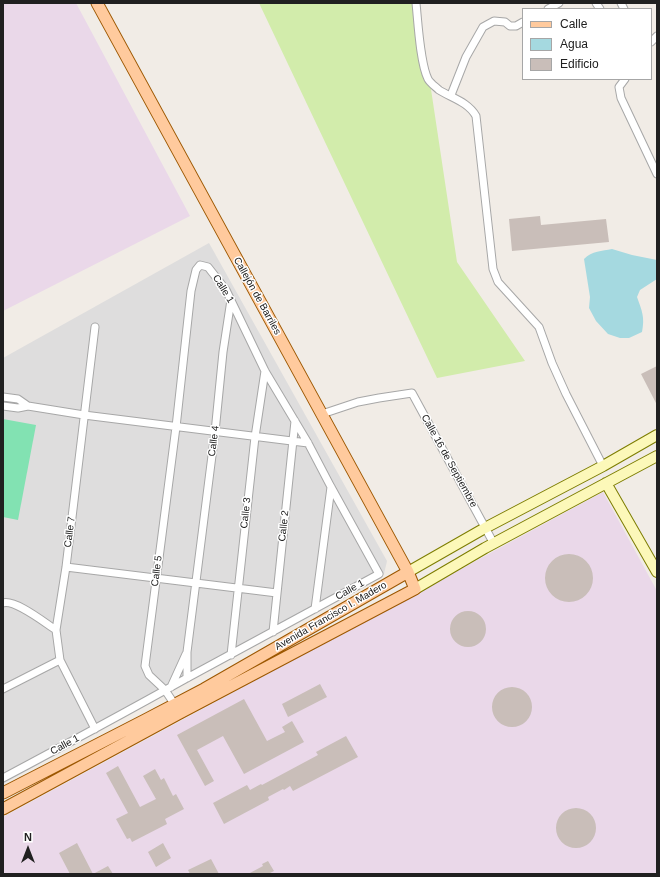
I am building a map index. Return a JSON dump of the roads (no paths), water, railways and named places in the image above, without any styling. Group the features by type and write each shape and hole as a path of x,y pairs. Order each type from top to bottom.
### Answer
{"main road":[{"name":"Callejón de Barriles","path":"98,3 408,572 415,589"},
{"name":"Avenida Francisco I. Madero","path":"3,809 408,572 485,528 603,466 657,435"},
{"name":"Avenida Francisco I. Madero","path":"3,793 415,589 494,544 657,456"},
{"path":"606,483 657,572"}],"street":[{"path":"416,3 428,80 438,89 466,104 472,109 476,116 493,269 498,282 539,327 552,363 566,394 603,466"},
{"path":"550,8 559,3"},
{"path":"450,95 466,57 483,27 494,21 505,22 510,26 516,26 522,23"},
{"path":"624,80 619,87 620,98 657,174"},
{"name":"Calle 1","path":"3,778 380,574 331,488 308,443 265,371 226,290 208,267 200,266"},
{"name":"Calle 5","path":"177,708 168,689 149,675 145,666 176,426 191,291 196,270 200,266"},
{"name":"Calle 4","path":"187,678 187,652 230,299"},
{"name":"Calle 7","path":"95,327 66,567 56,630 60,660 95,729"},
{"name":"Calle 3","path":"231,655 255,437 265,371"},
{"name":"Calle 16 de Septiembre","path":"322,414 365,401 412,393 494,544"},
{"path":"3,397 18,399 28,406"},
{"path":"3,406 18,408 28,406 84,415 308,443"},
{"name":"Calle 2","path":"273,632 295,421"},
{"path":"315,609 331,488"},
{"path":"66,567 277,593"},
{"path":"5,602 16,604 56,630"},
{"name":"Calle 4","path":"168,689 187,652"},
{"path":"3,689 60,660"}],"water":[{"path":"612,249 657,260 657,279 640,290 637,297 642,314 642,332 629,338 620,338 608,334 596,321 589,308 590,297 584,259 594,253"}]}
